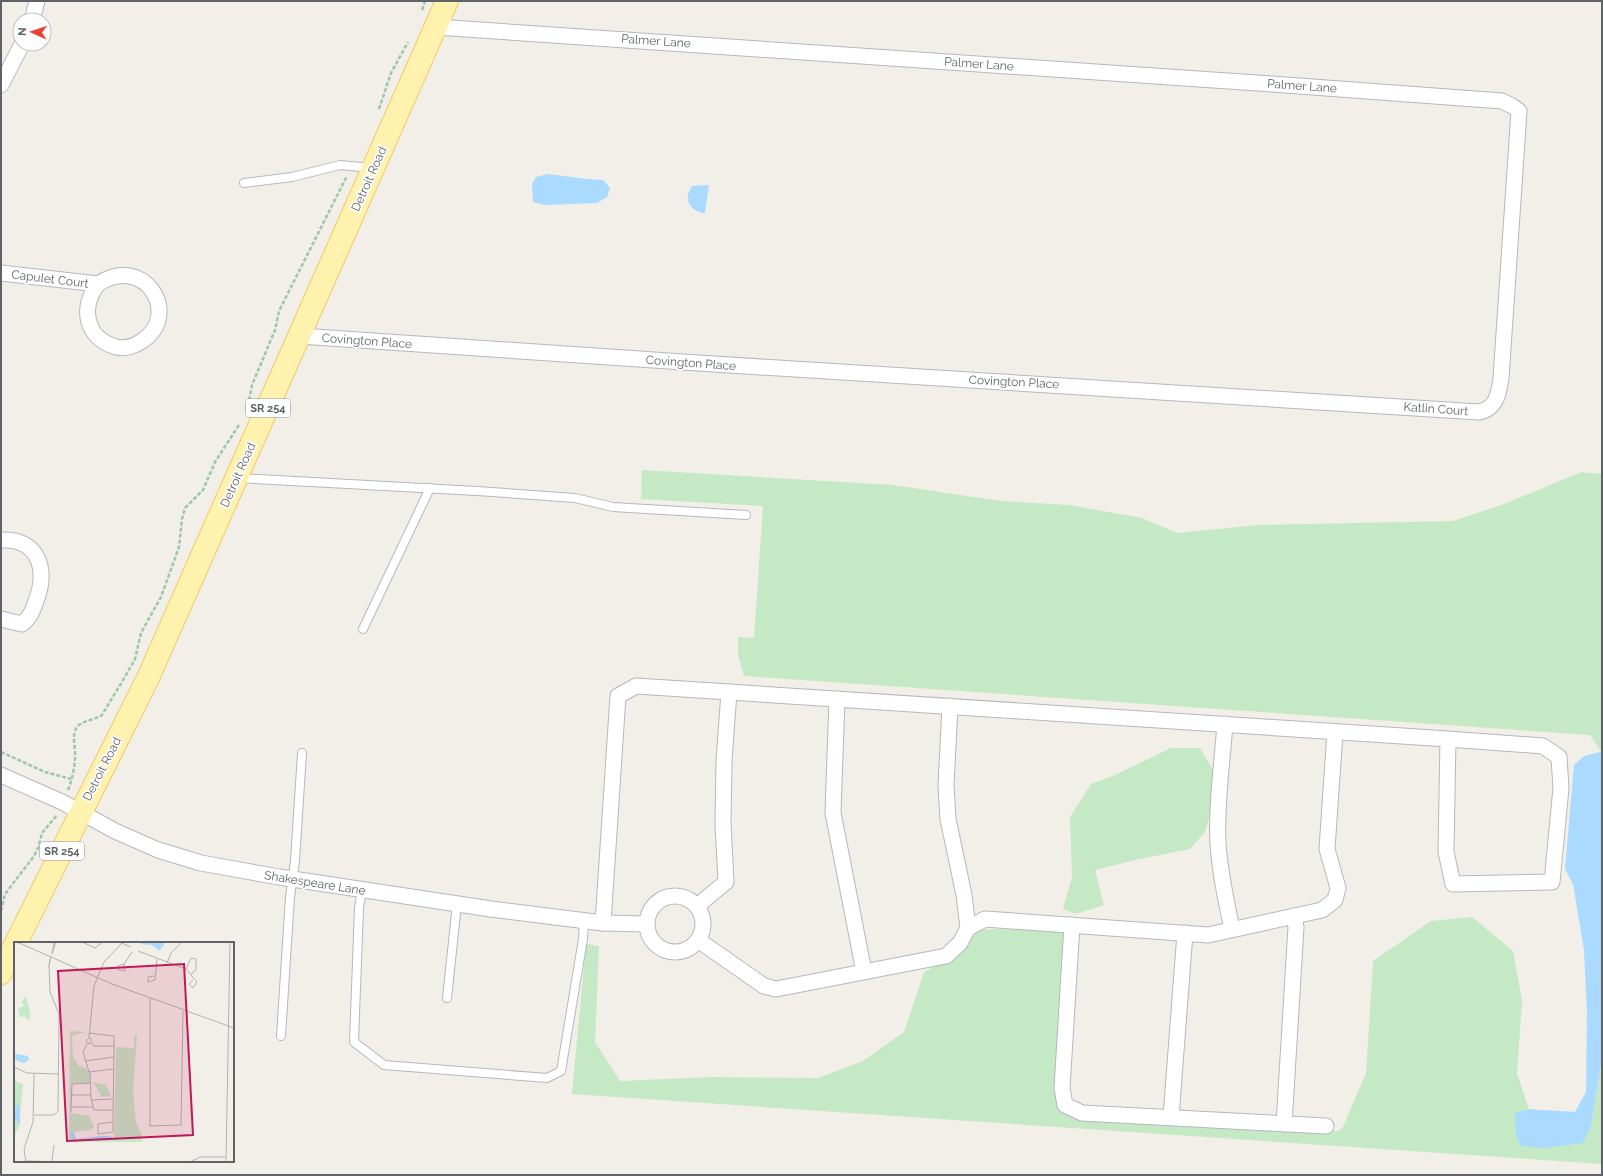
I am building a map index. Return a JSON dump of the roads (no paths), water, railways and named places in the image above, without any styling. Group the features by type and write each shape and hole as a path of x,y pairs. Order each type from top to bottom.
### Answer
{"main road":[{"name":"Detroit Road","path":"17,942 148,678 300,336 363,167 428,20 447,1"},
{"name":"Detroit Road","path":"1,973 14,948"}],"street":[{"path":"34,12 37,1"},
{"name":"Palmer Lane","path":"428,20 1490,99 1502,101 1519,111"},
{"path":"1,85 18,52"},
{"name":"Katlin Court","path":"1081,386 1479,412 1487,410 1494,404 1499,392 1519,111"},
{"name":"Capulet Court","path":"1,273 98,284 107,278 117,275 127,275 137,278 149,287 157,300 159,310 158,320 154,330 148,338 139,344 129,347 119,347 109,345 93,332 88,322 88,302 92,292 98,284"},
{"name":"Covington Place","path":"300,336 706,364 1081,386"},
{"path":"1,540 20,542 36,554 41,566 41,576 39,595 28,620 22,624 1,619"},
{"path":"603,923 618,696 636,686 1225,724 1448,739 1543,746 1559,757 1561,788 1552,882 1453,884 1446,852 1448,739"},
{"path":"697,906 726,882 723,824 724,760 729,692"},
{"path":"837,699 833,812 864,972"},
{"path":"950,706 946,785 948,819 964,895 968,928"},
{"path":"1225,724 1220,788 1218,844 1224,891 1232,929"},
{"path":"698,940 764,986 776,989 946,956 960,943 968,928 985,919 1208,935 1322,910 1335,900 1338,888 1327,849 1335,732"},
{"name":"Shakespeare Lane","path":"1,775 62,802 121,834 158,850 225,868 362,890 584,921 647,924"},
{"path":"671,896 684,897 693,901 697,906 703,922 702,930 698,940 691,948 676,952 668,950 655,943 650,936 647,924 650,910 658,901 671,896"},
{"path":"1284,1124 1296,927 1294,916"},
{"path":"1072,925 1062,1088 1065,1105 1082,1113 1326,1126"},
{"path":"1171,1117 1185,933"}],"lane":[{"path":"244,183 292,177 340,165 363,167"},
{"path":"237,478 430,488 575,498 613,507 746,515"},
{"path":"364,629 430,488"},
{"path":"281,1036 302,753"},
{"path":"362,890 359,908 354,1042 384,1065 547,1078 561,1071 583,939 584,921"},
{"path":"447,998 457,904"}],"water":[{"path":"548,174 603,180 610,188 607,197 597,203 545,205 533,202 532,184 536,177"},
{"path":"709,185 705,213 698,212 690,205 688,193 692,186"},
{"path":"1600,752 1602,753 1602,1060 1591,1126 1583,1143 1542,1148 1521,1146 1516,1135 1515,1113 1529,1109 1575,1112 1586,1092 1587,1012 1584,950 1573,884 1565,869 1574,765 1584,756"}]}
